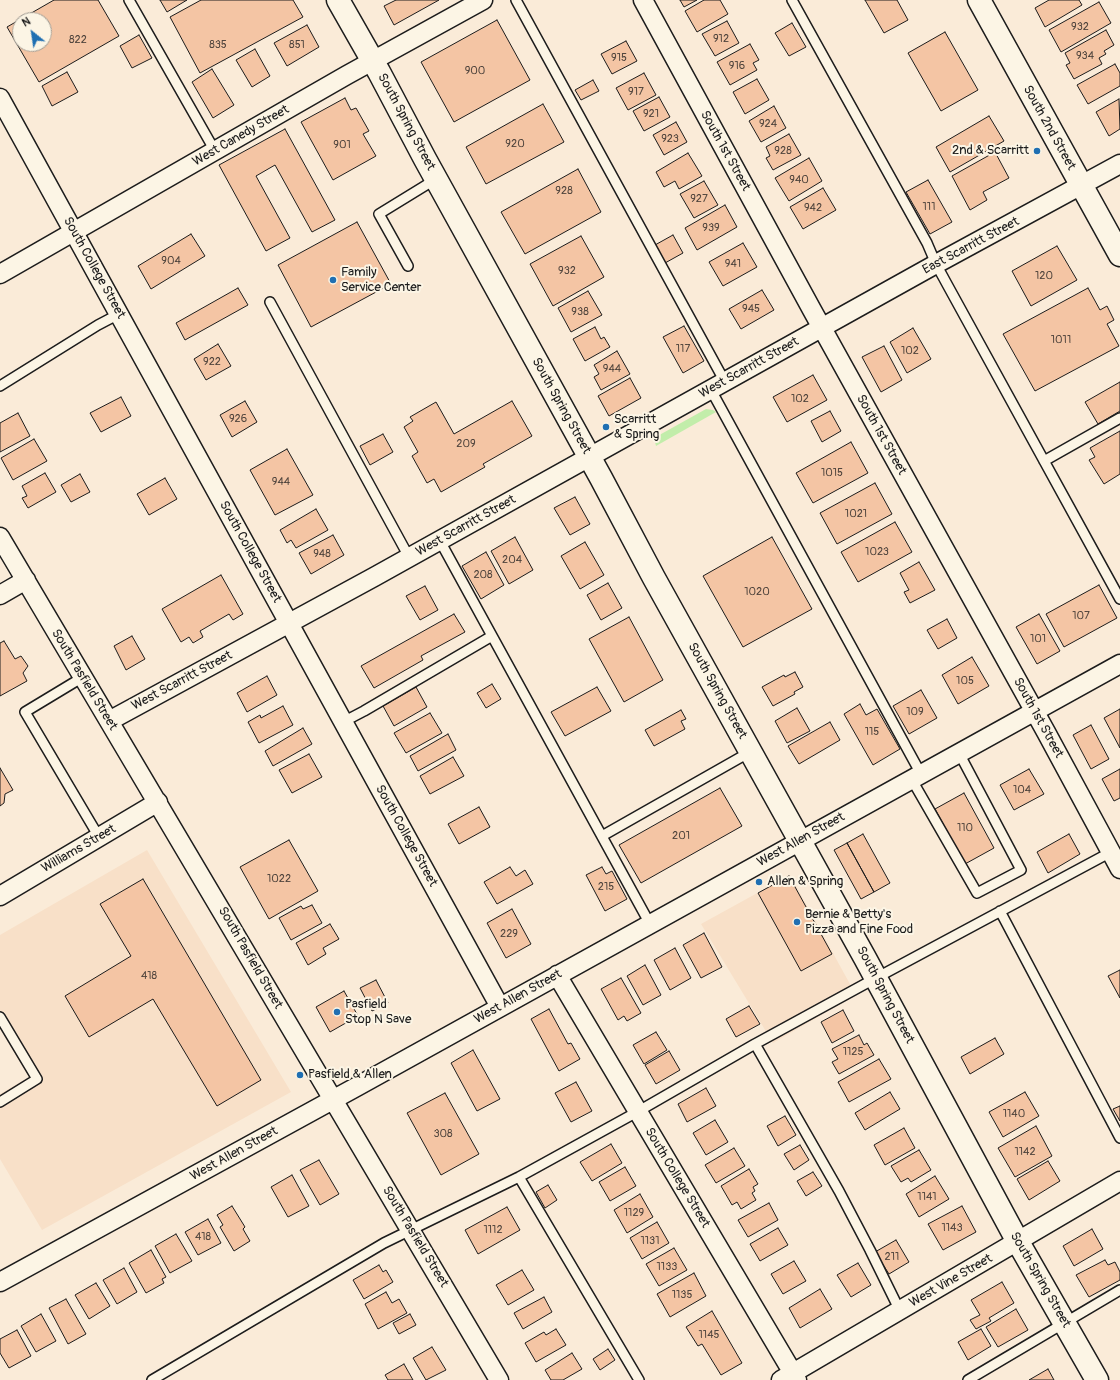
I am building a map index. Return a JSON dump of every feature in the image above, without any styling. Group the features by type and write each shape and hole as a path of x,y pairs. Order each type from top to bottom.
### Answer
{"street":[{"name":"South Spring Street","path":"338,0 590,458 654,578 876,978 1018,1242 1097,1380"},
{"name":"West Canedy Street","path":"0,274 372,61 483,0"},
{"name":"South 1st Street","path":"643,0 1120,869"},
{"name":"South 2nd Street","path":"979,0 1120,255"},
{"name":"South College Street","path":"0,98 500,1007"},
{"name":"East Scarritt Street","path":"822,328 1120,164"},
{"name":"West Scarritt Street","path":"109,721 440,541 822,328"},
{"name":"South Pasfield Street","path":"0,537 499,1380"},
{"path":"0,595 26,580"},
{"name":"West Allen Street","path":"0,1282 1120,664"},
{"name":"Williams Street","path":"0,896 158,802"},
{"name":"South College Street","path":"557,976 791,1378"},
{"name":"West Vine Street","path":"791,1378 900,1311 1120,1181"}],"lane":[{"path":"129,0 215,151"},
{"path":"516,0 718,386 977,893 1022,870 959,754"},
{"path":"792,0 928,243 936,264 1120,599"},
{"path":"408,266 379,214 436,179"},
{"path":"270,302 409,557"},
{"path":"0,386 119,314"},
{"path":"1044,461 1120,418"},
{"path":"440,541 650,924"},
{"path":"343,722 492,636"},
{"path":"83,677 25,712 99,837"},
{"path":"602,836 750,752"},
{"path":"152,1380 384,1243 519,1177 637,1112 755,1044 1111,852"},
{"path":"1000,911 1120,1138"},
{"path":"0,1017 37,1078 0,1102"},
{"path":"755,1044 839,1191 900,1311"},
{"path":"519,1177 639,1380"},
{"path":"968,1380 1120,1290"}],"shaded area":[{"path":"147,850 291,1092 42,1230 0,1159 0,1094 29,1077 0,1029 0,935"},
{"path":"790,875 856,995 773,1043 701,924"}],"green space":[{"path":"706,409 716,412 656,446 654,438"}],"building":[{"path":"54,0 98,0 119,36 39,82 22,52 52,52 52,12 33,12"},
{"path":"160,0 187,0 167,12"},
{"path":"201,0 293,0 303,17 200,73 170,17"},
{"path":"396,0 439,0 394,25 384,6"},
{"path":"680,0 697,0 684,7"},
{"path":"704,0 720,0 728,14 697,32 685,11"},
{"path":"865,0 897,0 908,20 884,33"},
{"path":"1049,0 1079,0 1082,5 1045,27 1035,8"},
{"path":"1099,2 1111,23 1061,52 1049,30"},
{"path":"497,20 530,80 454,122 421,62"},
{"path":"727,21 739,43 715,56 702,34"},
{"path":"792,23 806,47 789,56 775,33"},
{"path":"12,24 12,36 7,27"},
{"path":"307,25 319,47 287,66 274,43"},
{"path":"1106,30 1114,45 1104,51 1106,54 1099,58 1102,64 1074,79 1066,65 1070,63 1065,53"},
{"path":"945,32 978,90 941,111 908,53"},
{"path":"139,35 152,58 132,68 120,46"},
{"path":"626,41 637,61 612,74 601,54"},
{"path":"750,44 759,60 753,63 757,70 730,85 717,62"},
{"path":"255,49 270,76 252,87 236,60"},
{"path":"1115,64 1120,73 1120,86 1088,104 1077,85"},
{"path":"212,69 234,105 213,118 192,82"},
{"path":"67,72 78,92 52,106 42,86"},
{"path":"644,73 656,95 628,110 616,88"},
{"path":"757,79 769,100 745,114 733,92"},
{"path":"593,80 599,91 581,100 575,90"},
{"path":"659,97 670,117 644,131 633,111"},
{"path":"345,98 351,110 356,108 369,131 363,134 376,156 333,180 301,122"},
{"path":"1119,99 1120,129 1109,136 1096,112"},
{"path":"543,104 564,142 486,184 466,147"},
{"path":"774,106 786,128 761,142 749,121"},
{"path":"989,116 1004,141 950,172 936,147"},
{"path":"676,122 687,142 664,155 653,135"},
{"path":"285,129 335,220 312,232 275,165 256,176 290,238 266,251 219,165"},
{"path":"789,134 801,155 773,170 766,158 770,156 766,147"},
{"path":"995,152 1009,178 983,192 987,200 970,210 952,176"},
{"path":"688,153 702,176 679,189 675,181 664,187 656,172"},
{"path":"809,158 822,181 789,201 775,178"},
{"path":"578,169 601,212 525,254 501,212"},
{"path":"928,180 952,222 930,234 906,192"},
{"path":"704,181 718,205 694,218 680,194"},
{"path":"823,188 836,210 803,229 790,207"},
{"path":"725,205 737,227 697,250 685,228"},
{"path":"357,222 391,284 311,327 278,265"},
{"path":"191,234 205,256 151,289 138,266"},
{"path":"673,235 683,253 665,263 655,245"},
{"path":"581,236 604,277 553,306 530,264"},
{"path":"743,243 757,267 723,286 709,262"},
{"path":"1057,246 1077,280 1031,306 1012,271"},
{"path":"238,288 248,305 185,340 176,323"},
{"path":"1088,288 1100,310 1107,306 1114,320 1107,324 1119,346 1035,391 1003,334"},
{"path":"762,290 774,310 741,329 729,309"},
{"path":"588,291 602,315 571,332 558,308"},
{"path":"684,326 704,361 683,373 663,337"},
{"path":"595,327 601,339 604,337 610,347 585,361 573,339"},
{"path":"913,328 931,359 907,373 890,342"},
{"path":"218,344 231,366 206,380 194,359"},
{"path":"884,346 902,380 881,392 862,357"},
{"path":"617,351 630,374 601,390 594,377 599,374 594,365"},
{"path":"813,375 827,400 787,422 773,397"},
{"path":"630,378 641,398 609,416 598,396"},
{"path":"1120,382 1120,411 1098,424 1085,402"},
{"path":"121,397 131,416 101,432 90,413"},
{"path":"245,401 257,422 232,437 220,415"},
{"path":"512,401 532,436 483,464 485,467 441,492 434,479 427,483 412,456 418,452 404,427 413,421 410,417 436,402 454,434"},
{"path":"830,411 841,431 822,442 811,421"},
{"path":"18,413 30,436 0,452 0,423"},
{"path":"1120,431 1120,474 1104,484 1089,460 1095,457 1090,448"},
{"path":"383,434 393,452 370,465 360,446"},
{"path":"34,439 47,461 13,480 1,458"},
{"path":"851,442 868,473 813,503 796,473"},
{"path":"287,449 313,495 275,515 250,470"},
{"path":"45,473 56,492 28,508 22,498 27,496 22,486"},
{"path":"80,474 90,492 71,502 61,485"},
{"path":"165,478 177,499 149,515 137,494"},
{"path":"875,483 892,514 837,544 820,513"},
{"path":"575,497 590,524 570,535 554,508"},
{"path":"316,509 328,530 296,548 291,540 287,543 280,530"},
{"path":"895,522 912,552 858,582 841,552"},
{"path":"333,535 344,555 311,574 299,553"},
{"path":"515,537 533,570 509,584 491,551"},
{"path":"772,537 812,609 743,647 703,576"},
{"path":"585,542 604,575 580,589 561,556"},
{"path":"486,552 504,585 481,599 462,566"},
{"path":"919,562 935,590 910,603 904,592 909,590 900,573"},
{"path":"221,575 243,614 233,620 229,614 200,631 203,637 193,643 189,637 181,642 162,609"},
{"path":"608,583 622,608 601,620 587,595"},
{"path":"1099,585 1117,618 1064,647 1046,614"},
{"path":"425,586 438,610 420,620 406,596"},
{"path":"454,614 465,632 421,656 423,660 374,688 361,666"},
{"path":"1039,614 1060,651 1037,664 1016,627"},
{"path":"629,617 663,680 624,702 589,639"},
{"path":"947,619 957,638 938,649 927,630"},
{"path":"132,636 145,659 126,670 114,646"},
{"path":"4,641 15,659 21,656 28,666 23,673 27,681 0,696 0,643"},
{"path":"972,657 989,686 958,704 942,675"},
{"path":"795,672 803,687 794,692 795,694 773,706 762,687 784,675 785,677"},
{"path":"267,676 277,695 247,712 237,693"},
{"path":"492,684 501,699 486,708 477,693"},
{"path":"416,687 427,707 394,726 383,706"},
{"path":"597,687 611,711 565,736 551,712"},
{"path":"921,690 937,718 909,734 893,706"},
{"path":"860,704 866,715 877,709 900,749 873,765 844,714"},
{"path":"283,706 293,725 259,743 248,722 260,715 261,718"},
{"path":"797,708 810,731 787,743 775,721"},
{"path":"1120,709 1120,748 1104,718"},
{"path":"681,710 686,719 681,721 685,729 654,746 645,730"},
{"path":"430,713 442,733 406,753 394,733"},
{"path":"830,722 840,740 799,764 788,746"},
{"path":"1091,725 1109,759 1091,769 1073,735"},
{"path":"303,728 312,744 273,766 265,751"},
{"path":"448,734 456,750 418,771 410,756"},
{"path":"309,754 322,777 292,793 279,770"},
{"path":"453,757 464,776 430,794 420,776"},
{"path":"0,768 13,790 5,794 4,803 0,806"},
{"path":"1029,769 1044,794 1014,810 1000,785"},
{"path":"1120,769 1120,798 1114,801 1102,779"},
{"path":"720,788 742,826 641,883 619,845"},
{"path":"964,793 994,848 965,864 935,809"},
{"path":"479,807 490,827 459,844 448,824"},
{"path":"863,834 890,883 874,892 847,843"},
{"path":"1069,834 1080,854 1048,873 1037,852"},
{"path":"289,840 318,891 269,919 240,867"},
{"path":"847,843 874,892 861,899 834,850"},
{"path":"510,867 516,876 525,870 533,884 497,904 484,882"},
{"path":"602,867 606,874 612,871 627,899 605,911 586,875"},
{"path":"789,876 832,954 801,971 758,893"},
{"path":"143,879 261,1080 217,1106 153,999 89,1037 65,996 131,956 100,904"},
{"path":"312,905 322,923 291,940 279,918 301,906 303,909"},
{"path":"512,909 531,944 506,958 487,923"},
{"path":"330,924 339,939 323,948 326,954 308,965 296,943"},
{"path":"704,933 722,967 701,978 683,945"},
{"path":"675,948 691,978 670,990 654,960"},
{"path":"645,965 661,995 643,1005 627,976"},
{"path":"1120,970 1120,998 1108,976"},
{"path":"621,978 641,1013 627,1021 624,1016 618,1020 601,989"},
{"path":"376,980 388,1003 372,1011 360,988"},
{"name":"Pasfield Stop N Save","path":"344,991 358,1016 330,1032 316,1007"},
{"path":"749,1006 760,1024 736,1037 726,1019"},
{"path":"549,1009 568,1044 571,1043 580,1059 559,1071 531,1019"},
{"path":"843,1010 854,1031 832,1043 821,1022"},
{"path":"656,1032 667,1050 644,1064 633,1045"},
{"path":"859,1035 864,1045 867,1043 874,1055 839,1074 832,1062 838,1059 832,1049"},
{"path":"995,1038 1004,1054 970,1074 961,1057"},
{"path":"473,1050 500,1099 477,1111 451,1063"},
{"path":"669,1051 680,1070 656,1084 645,1065"},
{"path":"879,1059 891,1079 849,1102 838,1082"},
{"path":"576,1082 592,1111 571,1122 555,1093"},
{"path":"706,1088 716,1106 687,1122 678,1104"},
{"path":"890,1092 900,1109 865,1130 855,1113"},
{"path":"1025,1092 1039,1116 1003,1137 989,1112"},
{"path":"445,1093 479,1154 441,1175 407,1113"},
{"path":"1120,1106 1120,1121 1113,1109"},
{"path":"785,1116 796,1135 778,1146 767,1126"},
{"path":"715,1120 728,1142 706,1155 693,1133"},
{"path":"1036,1126 1052,1156 1015,1177 998,1148"},
{"path":"904,1128 915,1148 885,1165 874,1145"},
{"path":"611,1144 622,1163 592,1181 580,1162"},
{"path":"800,1145 809,1160 794,1170 784,1154"},
{"path":"734,1148 745,1166 716,1183 705,1165"},
{"path":"919,1150 931,1170 911,1182 908,1178 901,1182 891,1166"},
{"path":"319,1160 339,1194 320,1205 300,1170"},
{"path":"1048,1161 1060,1181 1029,1200 1017,1179"},
{"path":"625,1167 636,1186 610,1201 599,1182"},
{"path":"749,1169 758,1184 753,1187 755,1191 752,1193 756,1200 741,1209 737,1202 732,1205 721,1186"},
{"path":"813,1172 822,1186 806,1196 797,1181"},
{"path":"292,1175 309,1206 288,1217 271,1187"},
{"path":"935,1176 949,1199 919,1217 906,1194"},
{"path":"548,1185 557,1200 545,1208 536,1192"},
{"path":"640,1194 653,1217 627,1233 614,1210"},
{"path":"769,1203 778,1220 748,1237 738,1220"},
{"path":"232,1206 245,1227 243,1229 250,1241 234,1251 220,1227 223,1225 217,1215"},
{"path":"962,1206 976,1232 943,1250 928,1224"},
{"path":"507,1207 520,1230 478,1254 465,1230"},
{"path":"208,1219 221,1243 198,1255 185,1232"},
{"path":"657,1222 669,1243 642,1259 630,1238"},
{"path":"778,1228 788,1245 760,1261 750,1244"},
{"path":"1092,1229 1103,1249 1074,1266 1063,1246"},
{"path":"176,1234 192,1261 170,1273 155,1246"},
{"path":"896,1240 909,1262 889,1274 875,1252"},
{"path":"674,1248 687,1270 659,1286 646,1264"},
{"path":"151,1250 166,1277 162,1279 164,1283 146,1293 129,1263"},
{"path":"1105,1260 1108,1265 1115,1262 1120,1272 1120,1280 1089,1297 1076,1275"},
{"path":"794,1261 806,1281 783,1294 771,1274"},
{"path":"858,1263 871,1285 851,1297 837,1275"},
{"path":"379,1265 383,1272 386,1270 393,1282 364,1299 353,1280"},
{"path":"124,1268 137,1292 117,1304 103,1280"},
{"path":"522,1270 534,1290 508,1305 496,1285"},
{"path":"694,1273 706,1296 670,1317 657,1294"},
{"path":"1002,1282 1014,1303 989,1318 991,1321 976,1329 970,1320 980,1315 971,1300"},
{"path":"96,1283 110,1306 89,1319 75,1295"},
{"path":"820,1289 832,1309 800,1328 789,1308"},
{"path":"386,1292 392,1303 399,1299 407,1313 378,1329 365,1304"},
{"path":"544,1297 552,1312 523,1329 514,1313"},
{"path":"66,1299 86,1334 68,1344 49,1308"},
{"path":"1016,1309 1028,1330 998,1347 986,1327"},
{"path":"712,1311 742,1363 721,1375 702,1344 698,1346 686,1327"},
{"path":"41,1314 56,1341 36,1352 21,1326"},
{"path":"410,1314 416,1325 399,1334 393,1323"},
{"path":"556,1329 566,1345 536,1362 525,1343 544,1332 546,1335"},
{"path":"981,1329 991,1346 968,1360 958,1342"},
{"path":"17,1330 31,1356 9,1368 0,1353 0,1339"},
{"path":"432,1347 446,1370 426,1380 413,1358"},
{"path":"608,1349 615,1360 600,1370 593,1359"},
{"path":"572,1353 582,1369 563,1380 551,1380 545,1370"},
{"path":"404,1364 413,1380 388,1380 385,1375"},
{"path":"1048,1369 1054,1380 1029,1380"}],"place":[{"name":"2nd & Scarritt","path":"1037,151"},
{"name":"Family Service Center","path":"333,280"},
{"name":"Scarritt & Spring","path":"606,427"},
{"name":"Allen & Spring","path":"759,882"},
{"name":"Bernie & Betty's Pizza and Fine Food","path":"797,922"},
{"name":"Pasfield Stop N Save","path":"337,1012"},
{"name":"Pasfield & Allen","path":"300,1075"}]}
